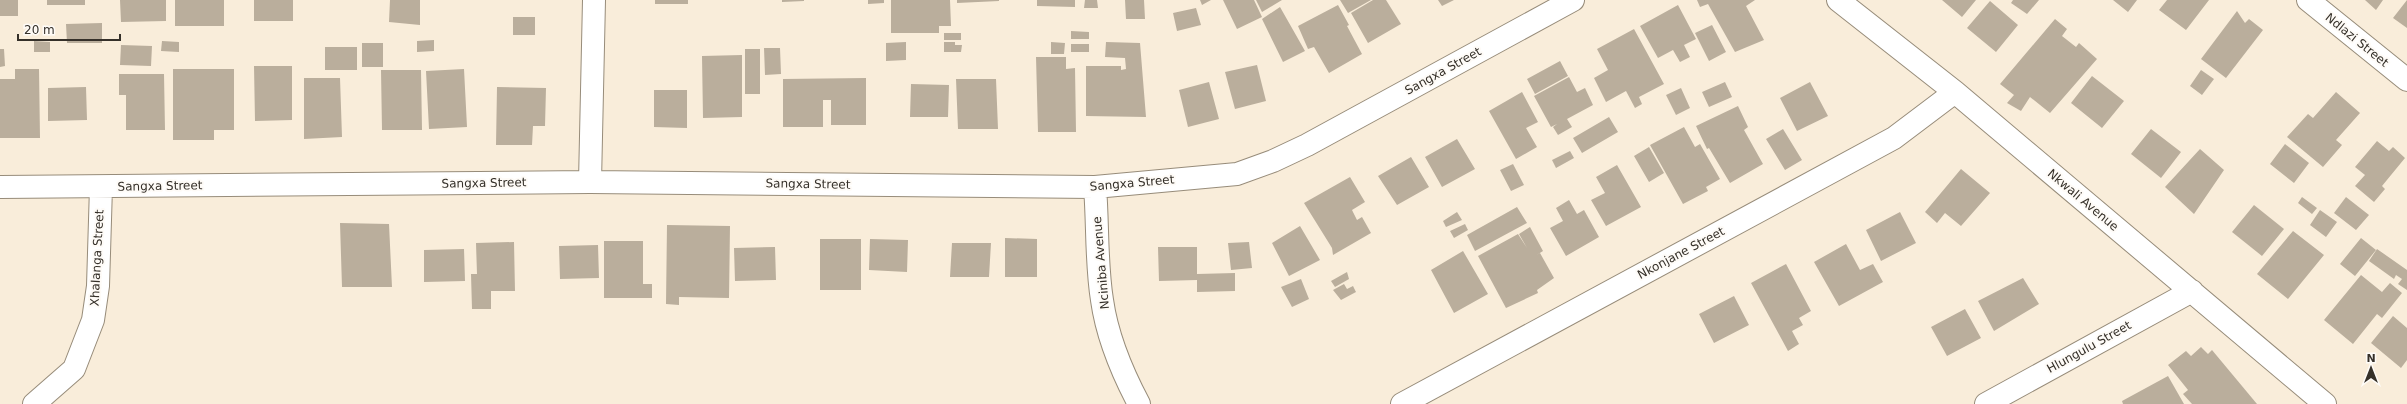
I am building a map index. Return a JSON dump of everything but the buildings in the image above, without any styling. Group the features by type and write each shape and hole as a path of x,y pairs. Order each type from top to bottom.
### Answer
{"street":[{"path":"590,182 594,0"},
{"name":"Sangxa Street","path":"0,187 590,182 1096,187 1237,174 1273,161 1307,145 1573,0"},
{"name":"Nkwali Avenue","path":"1838,0 1955,92 2325,404"},
{"name":"Ndlazi Street","path":"2308,0 2407,80"},
{"name":"Nkonjane Street","path":"1402,404 1894,138 1955,92"},
{"name":"Xhalanga Street","path":"34,404 74,369 93,320 98,286 101,187"},
{"name":"Nciniba Avenue","path":"1096,187 1102,300 1110,335 1124,374 1138,404"},
{"name":"Hlungulu Street","path":"1986,404 2192,291"}]}
